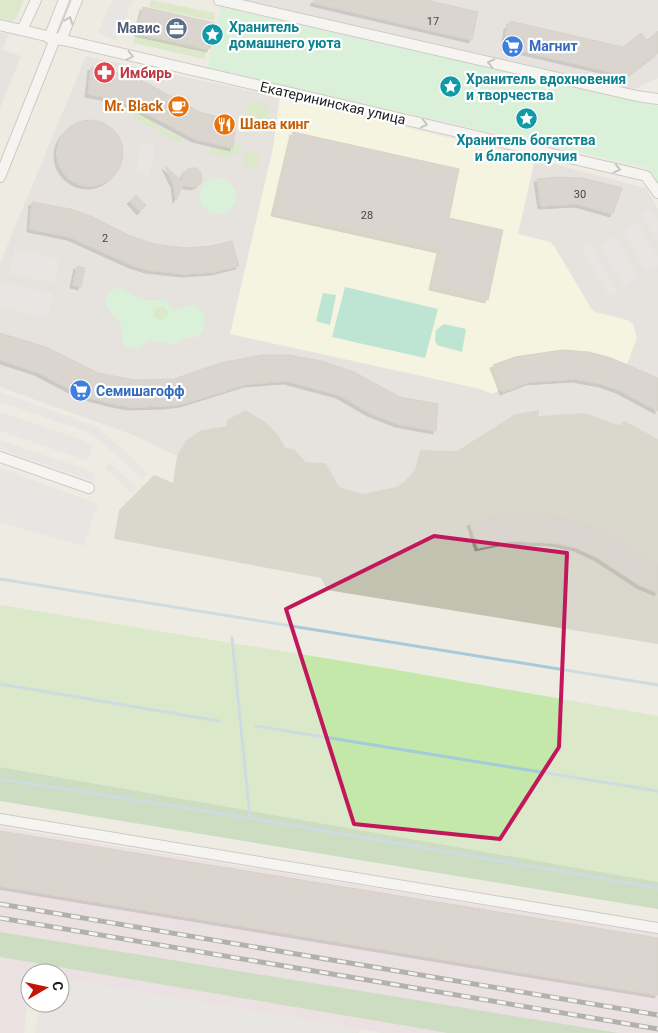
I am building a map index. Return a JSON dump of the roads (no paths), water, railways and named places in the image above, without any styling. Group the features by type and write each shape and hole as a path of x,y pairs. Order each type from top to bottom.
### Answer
{"street":[{"path":"22,30 36,0"},
{"path":"55,39 64,0"},
{"path":"0,177 55,39 77,0"},
{"path":"219,0 483,62 658,99"},
{"name":"Екатерининская улица","path":"0,25 646,176 658,193"},
{"path":"0,457 89,488"},
{"path":"0,819 658,928"}],"waterway":[{"path":"0,579 658,685"},
{"path":"232,638 250,818"},
{"path":"0,684 219,721"},
{"path":"256,726 658,791"},
{"path":"0,779 250,818 658,888"}],"railway":[{"path":"0,904 658,1015"},
{"path":"0,918 658,1029"}],"place":[{"name":"Мавис","path":"176,28"},
{"name":"Хранитель домашнего уюта","path":"213,35"},
{"name":"Магнит","path":"513,46"},
{"name":"Имбирь","path":"104,73"},
{"name":"Хранитель вдохновения и творчества","path":"450,87"},
{"name":"Mr. Black","path":"179,106"},
{"name":"Хранитель богатства и благополучия","path":"526,118"},
{"name":"Шава кинг","path":"224,124"},
{"name":"Семишагофф","path":"80,391"}]}
